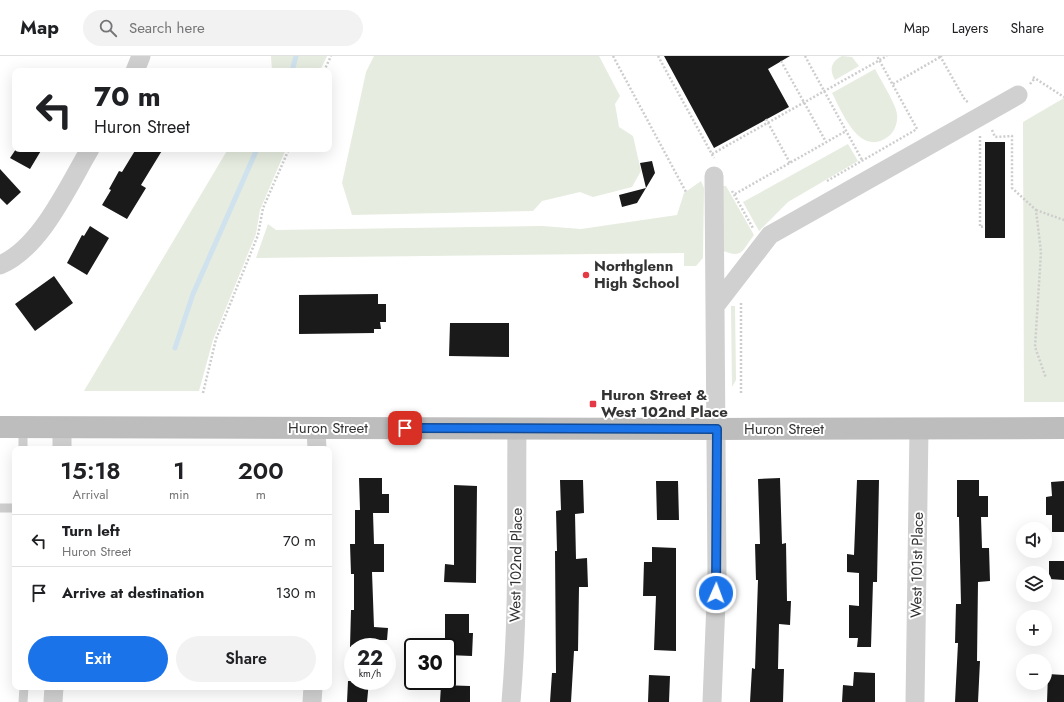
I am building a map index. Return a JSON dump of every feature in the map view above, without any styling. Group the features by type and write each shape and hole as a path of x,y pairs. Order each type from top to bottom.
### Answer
{"main road":[{"name":"Huron Street","path":"0,427 62,427 317,439 517,428 1064,428"}],"street":[{"path":"136,68 142,56"},
{"path":"716,305 770,235 986,115 1018,95"},
{"path":"0,265 25,248 34,239 47,222 88,152"},
{"path":"712,702 717,577 715,168"},
{"path":"62,427 62,446"},
{"name":"West 102nd Place","path":"511,702 514,664 516,580 517,428"},
{"name":"West 101st Place","path":"916,702 919,428"},
{"path":"53,702 54,690"},
{"path":"312,702 313,690"}],"lane":[{"path":"24,427 24,446"},
{"path":"0,508 12,508"},
{"path":"23,702 24,690"}],"path":[{"path":"325,68 331,56"},
{"path":"613,56 686,192"},
{"path":"658,56 712,154 715,168"},
{"path":"805,56 862,160 917,129 877,56"},
{"path":"712,154 736,138 768,122 887,56"},
{"path":"893,84 941,56 965,100 986,115 995,137 1012,136 1012,188 1036,210 1064,220"},
{"path":"781,61 826,142"},
{"path":"666,70 670,68"},
{"path":"1033,77 1064,97"},
{"path":"686,106 690,104"},
{"path":"985,226 980,227 980,128 986,115"},
{"path":"766,119 790,163"},
{"path":"735,194 846,131"},
{"path":"203,393 216,339 258,235 263,208 288,152"},
{"path":"731,188 756,233"},
{"path":"980,203 985,203"},
{"path":"1036,210 1041,252 1034,347 1046,378"},
{"path":"741,294 741,392"}],"shaded area":[{"path":"271,56 327,56 321,68 272,68"},
{"path":"374,56 599,56 620,96 615,104 619,127 633,136 641,171 632,187 593,197 580,192 542,201 533,211 352,215 342,183 366,72"},
{"path":"842,56 852,57 859,66 835,80 832,73 832,66 835,60"},
{"path":"875,69 894,104 897,120 896,126 889,136 879,142 869,142 861,138 853,130 832,93"},
{"path":"1064,98 1064,402 1024,402 1023,122"},
{"path":"848,144 858,161 788,202 759,231 743,202"},
{"path":"226,152 285,152 260,210 256,234 213,340 199,391 84,391"},
{"path":"701,181 704,188 703,258 696,266 684,266 684,253 256,258 268,224 276,230 542,226 581,229 677,215 684,193"},
{"path":"723,186 726,186 754,235 744,250 738,254 728,253 721,250"},
{"path":"731,306 735,306 736,380 732,387"}],"building":[{"path":"664,56 790,56 768,69 789,107 714,148"},
{"path":"985,142 1005,142 1005,238 985,238"},
{"path":"14,152 40,152 30,169 10,158"},
{"path":"134,152 161,152 141,185 146,188 127,219 102,205 111,190 109,189 119,171 122,172"},
{"path":"652,161 655,173 646,188 640,163"},
{"path":"0,169 21,192 7,205 0,198"},
{"path":"646,188 637,203 622,207 619,195"},
{"path":"90,226 109,238 87,275 67,263 82,235 84,236"},
{"path":"54,276 73,303 35,331 15,304"},
{"path":"378,294 378,304 386,304 386,322 380,322 381,329 374,329 374,333 299,334 299,295"},
{"path":"450,323 509,323 509,357 449,356"},
{"path":"359,478 382,478 382,494 389,494 389,513 373,513 374,544 384,544 384,572 372,572 374,627 388,628 387,638 350,638 351,610 354,610 354,574 351,574 350,544 355,544 355,510 360,510"},
{"path":"780,478 782,544 786,543 787,601 791,601 790,625 779,624 778,669 784,669 783,702 750,702 752,668 755,669 758,580 756,580 755,544 760,544 758,479"},
{"path":"560,480 583,480 584,513 575,514 576,559 587,558 588,587 579,587 578,651 574,651 571,702 550,702 552,673 556,673 555,551 557,551 556,511 561,510"},
{"path":"857,480 879,480 877,582 873,582 871,647 857,647 858,638 849,638 849,605 859,606 859,573 847,572 847,554 854,555"},
{"path":"957,480 979,480 979,496 988,496 988,517 981,517 982,548 989,548 990,581 978,582 977,661 980,661 978,702 955,702 958,643 955,643 956,604 961,604"},
{"path":"656,481 678,481 679,520 657,520"},
{"path":"1064,481 1064,532 1052,532 1052,515 1046,515 1046,497 1052,496 1051,482"},
{"path":"454,485 477,486 476,583 444,582 445,564 454,565"},
{"path":"652,547 676,548 676,651 654,650 656,596 643,596 644,562 652,562"},
{"path":"1049,561 1064,561 1064,580 1052,579 1052,566 1049,566"},
{"path":"445,614 469,614 469,633 473,633 472,656 456,655 456,638 445,638"},
{"path":"854,672 875,673 875,702 842,702 843,685 853,686"},
{"path":"1052,674 1064,675 1064,702 1047,702 1047,690 1052,690"},
{"path":"649,675 670,676 669,702 648,702"},
{"path":"456,686 470,686 470,702 440,702 441,690 456,690"},
{"path":"348,690 368,690 367,702 347,702"}],"waterway":[{"path":"293,68 296,56"},
{"path":"175,348 193,294 256,152"}],"place":[{"name":"Northglenn High School","path":"586,275"},
{"name":"Huron Street & West 102nd Place","path":"593,404"}],"route":[{"path":"405,428 717,429 716,593"}]}
